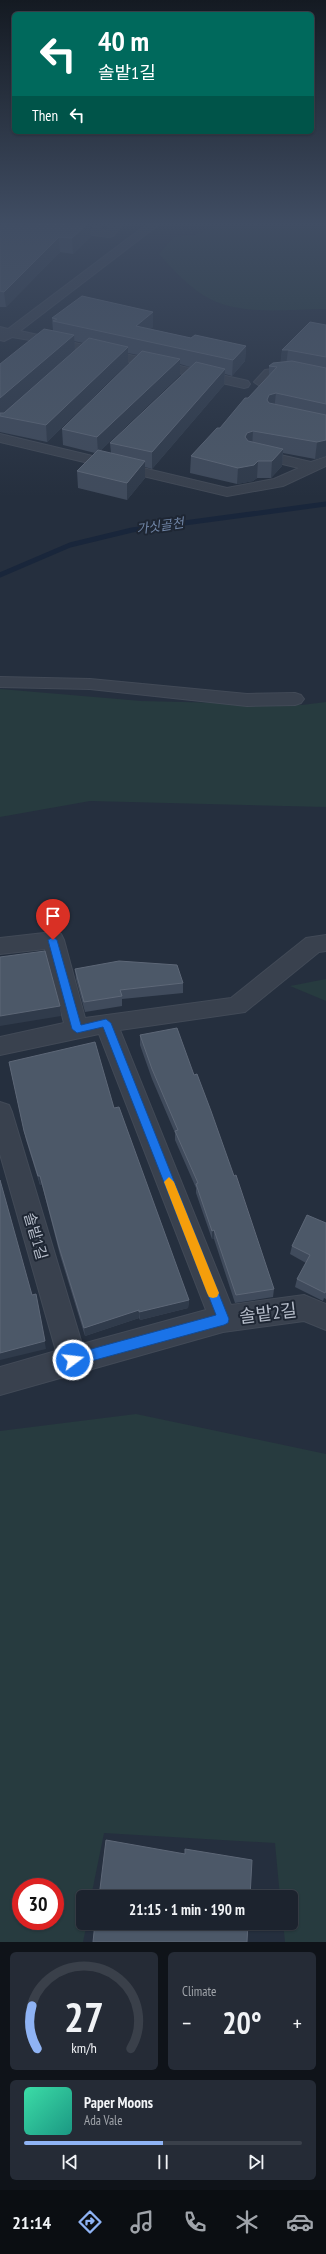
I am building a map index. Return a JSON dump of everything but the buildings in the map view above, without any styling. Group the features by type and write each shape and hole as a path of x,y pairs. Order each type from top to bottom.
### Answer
{"street":[{"path":"0,340 5,331 26,316"},
{"path":"5,331 192,372 246,391 252,381 260,382 269,373 286,371 326,378"},
{"path":"76,358 87,348"},
{"path":"129,372 140,360"},
{"path":"181,383 192,372"},
{"path":"0,438 227,492 278,483 326,462"},
{"path":"49,449 60,438"},
{"path":"99,461 110,451"},
{"path":"252,453 313,467"},
{"path":"0,682 90,684 247,700 295,699"},
{"path":"0,946 53,940 77,1029"},
{"path":"0,1046 106,1023 237,1006 314,944 326,944"},
{"path":"106,1023 224,1319"},
{"name":"솔밭1길","path":"0,1112 73,1360"},
{"name":"솔밭2길","path":"0,1381 224,1319 304,1308 326,1317"}],"green space":[{"path":"0,689 141,701 302,705 326,702 326,807 90,801 0,817"},
{"path":"326,979 326,1001 290,986"},
{"path":"136,1414 326,1454 326,1942 285,1942 284,1930 298,1930 298,1890 279,1890 275,1843 104,1833 92,1890 76,1890 76,1930 86,1930 83,1942 0,1942 0,1431"}],"waterway":[{"name":"가싯골천","path":"0,575 70,545 132,530 326,504"}],"slow traffic":[{"path":"169,1182 213,1293"}],"route":[{"path":"53,940 77,1029 106,1023 224,1319 73,1360"}]}
